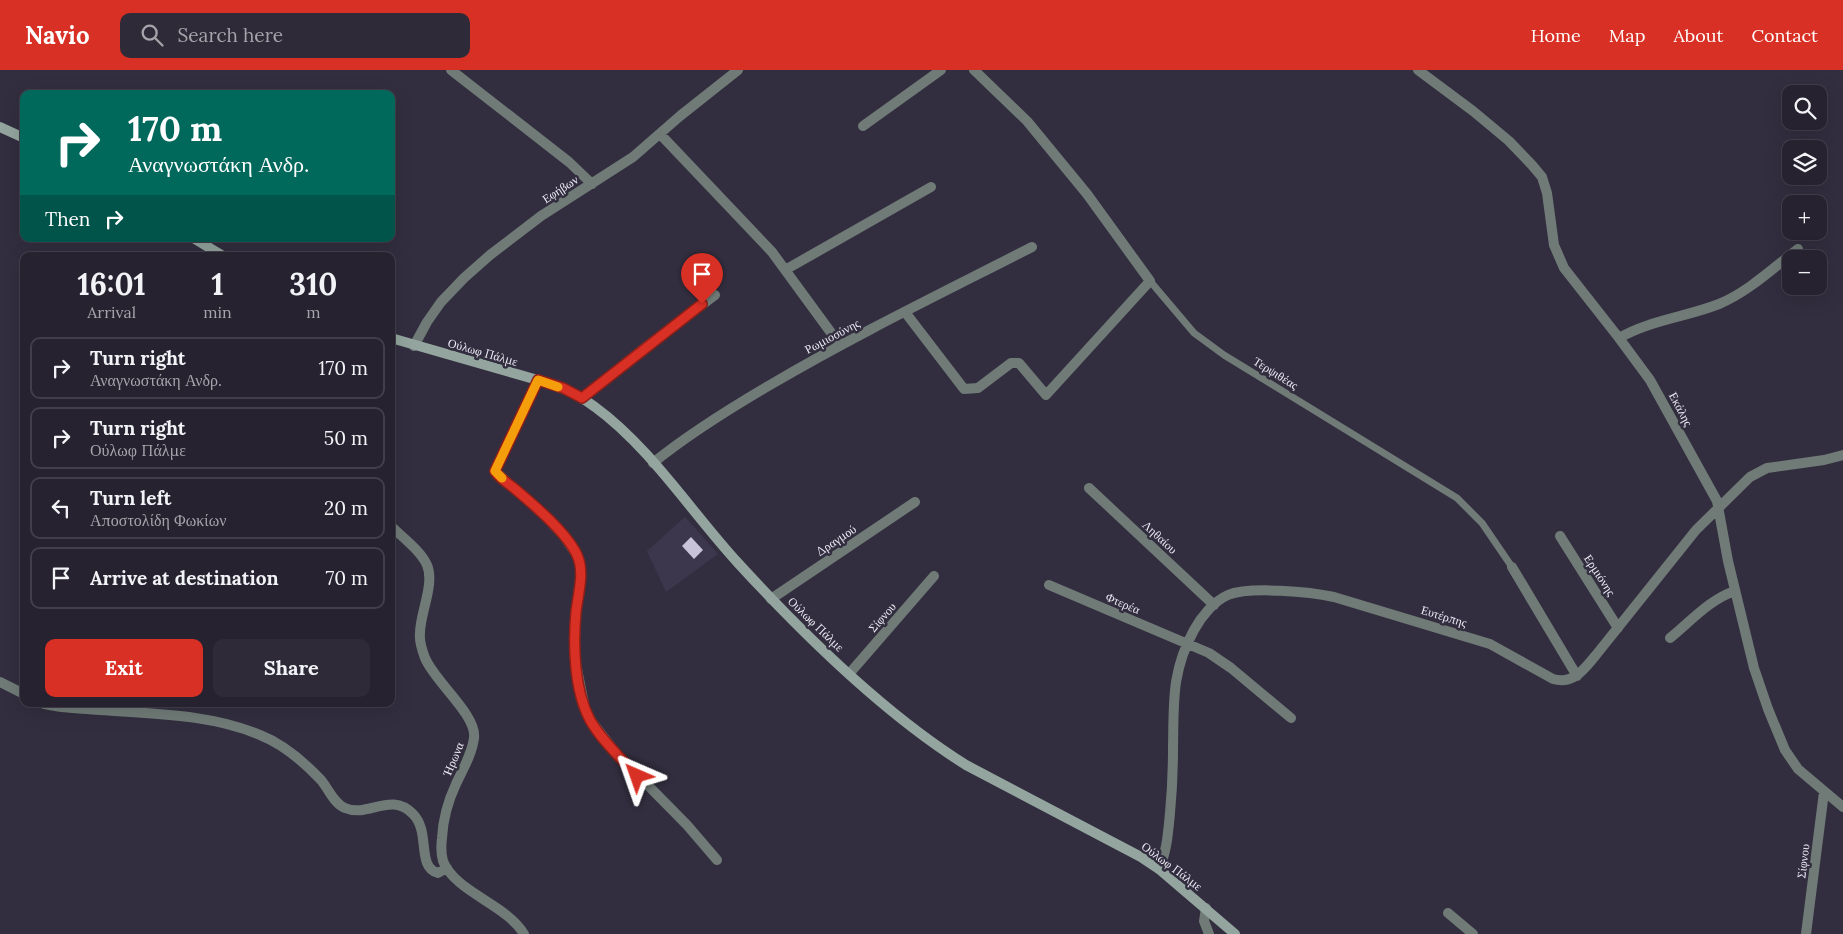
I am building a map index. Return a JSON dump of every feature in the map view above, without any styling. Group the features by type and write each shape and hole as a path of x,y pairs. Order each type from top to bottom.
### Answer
{"street":[{"path":"451,70 569,162 592,184"},
{"name":"Εφήβων","path":"414,346 441,302 464,278 512,238 632,157 738,70"},
{"path":"863,126 941,70"},
{"name":"Τερψιθέας","path":"974,70 1015,108 1039,135 1087,194 1150,281"},
{"name":"Εκάλης","path":"1418,70 1509,141 1538,171 1548,193 1552,234 1558,256 1572,280 1620,338 1657,390 1719,507 1724,544 1759,686 1778,736 1798,769 1843,807"},
{"path":"0,127 20,136"},
{"path":"660,134 772,252 840,345"},
{"path":"785,270 931,187"},
{"path":"200,242 216,252"},
{"name":"Ρωμιοσύνης","path":"653,463 710,421 840,345 1032,247"},
{"path":"1620,338 1638,328 1703,310 1727,300 1798,249"},
{"path":"905,312 964,389 978,388 1011,362 1019,363 1046,395 1150,281"},
{"path":"582,398 715,295"},
{"name":"Ούλωφ Πάλμε","path":"395,339 538,380 563,388 582,398 611,420 653,463 771,599 850,674 917,731 966,765 1114,841 1159,869 1236,934"},
{"path":"538,380 495,471 545,516 578,556 581,570 574,630 574,654 585,709 592,722 616,753 688,825 717,860"},
{"path":"1577,676 1696,530 1750,477 1762,469 1774,466 1824,460 1843,455"},
{"name":"Ληθαίου","path":"1089,488 1214,605"},
{"name":"Δραγμού","path":"771,599 915,502"},
{"name":"Ήρωνα","path":"395,530 422,557 428,569 428,586 420,636 425,659 436,677 469,719 474,730 471,750 453,791 445,818 442,852 447,868"},
{"name":"Ερμιόνης","path":"1560,536 1618,628"},
{"name":"Τερψιθέας","path":"1512,568 1577,676"},
{"name":"Σίφνου","path":"850,674 934,576"},
{"name":"Φτερέα","path":"1049,585 1187,643 1220,660 1291,718"},
{"name":"Ευτέρπης","path":"1159,869 1166,848 1171,809 1174,749 1173,693 1180,660 1187,643 1201,620 1214,605 1230,594 1281,591 1324,595 1490,644 1553,679 1565,681 1577,676"},
{"path":"1670,638 1715,601 1735,591"},
{"path":"0,682 20,692"},
{"path":"56,707 200,719 227,724 261,735 280,745 310,770 326,785 339,805 344,808 357,810 390,804 403,806 408,809 422,828 425,859 429,867 438,873 447,868 462,883 513,920 524,934"},
{"name":"Σίφνου","path":"1806,934 1824,792"},
{"path":"1206,908 1204,921 1209,934"},
{"path":"1448,913 1472,934"}],"lane":[{"name":"Τερψιθέας","path":"1150,281 1194,333 1219,351 1457,498 1482,523 1512,568"}],"shaded area":[{"path":"685,517 718,554 666,592 647,551"}],"building":[{"path":"691,537 703,550 694,559 682,546"}],"slow traffic":[{"path":"502,478 495,471 538,380 558,387"}],"route":[{"path":"637,776 604,740 585,709 574,643 581,570 578,556 545,516 496,474 495,471 538,380 563,388 582,398 702,304"}]}
